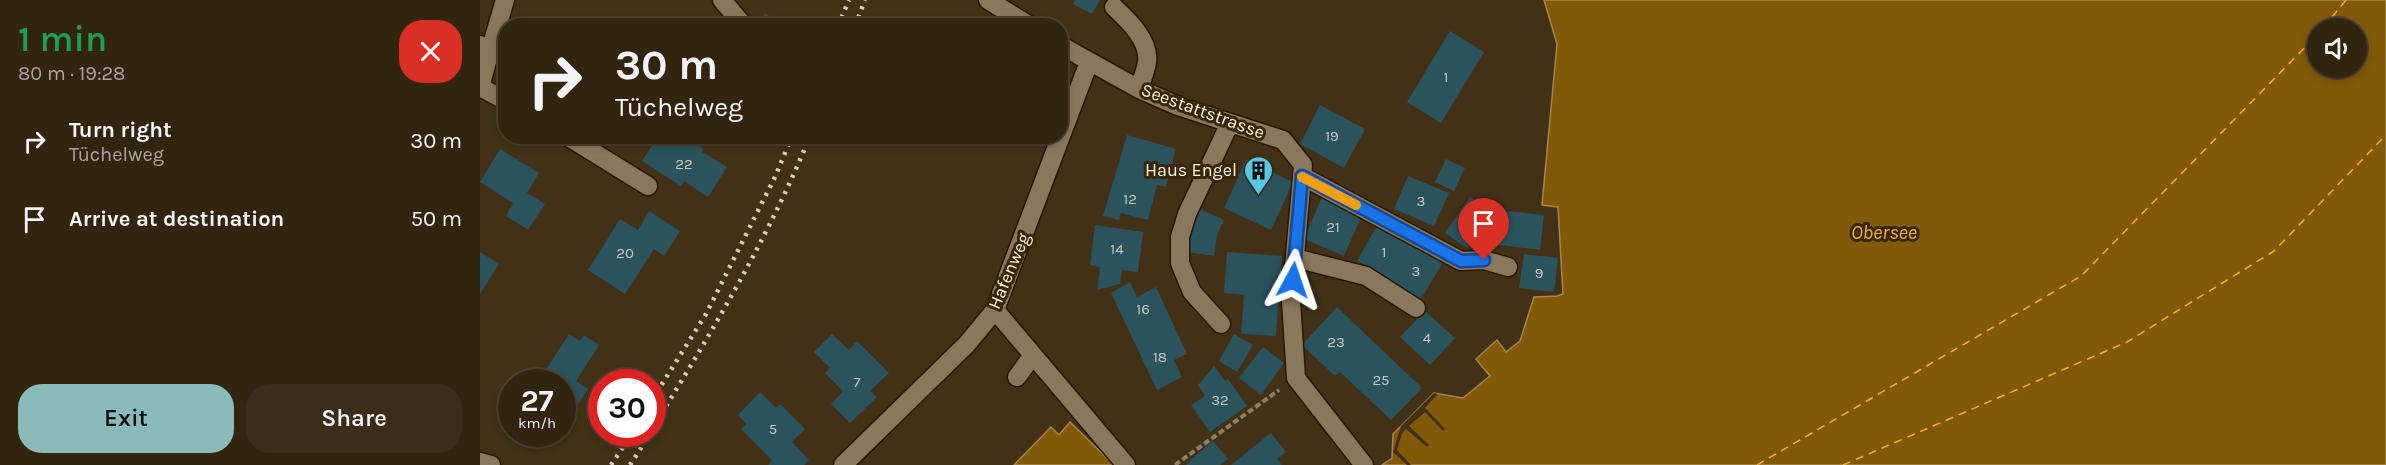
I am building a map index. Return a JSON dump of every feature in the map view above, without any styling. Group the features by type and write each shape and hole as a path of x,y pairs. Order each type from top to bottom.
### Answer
{"street":[{"path":"498,97 480,87 485,48 505,0"},
{"path":"723,0 738,18"},
{"path":"988,0 1010,6 1022,18"},
{"path":"1114,7 1130,21 1144,44 1148,61 1139,89"},
{"name":"Seestattstrasse","path":"1068,50 1139,89 1178,106 1283,140 1303,165 1302,176"},
{"name":"Hafenweg","path":"1068,118 1089,63"},
{"path":"1221,324 1192,292 1180,263 1180,237 1187,213 1230,123"},
{"path":"580,144 648,186"},
{"name":"Hafenweg","path":"843,465 967,344 995,310 1058,144"},
{"path":"1364,465 1296,378 1292,301 1302,176 1461,261 1484,260 1508,267"},
{"path":"1295,258 1366,276 1416,308"},
{"path":"995,310 1123,456"},
{"path":"1017,376 1033,355"},
{"path":"480,462 491,465"}],"path":[{"path":"1175,465 1296,378"}],"water":[{"name":"Obersee","path":"1544,0 2386,0 2386,465 1382,465 1392,458 1393,434 1434,393 1463,398 1490,376 1476,359 1497,340 1506,352 1520,341 1534,297 1563,294 1558,207 1542,205 1557,44"},
{"path":"1070,422 1114,465 1014,465 1051,427 1059,435"}],"pier":[{"path":"1434,393 1438,394 1425,408 1445,429 1443,431 1425,412 1409,426 1429,445 1427,447 1406,429 1402,433 1397,450 1411,465 1407,465 1393,452 1401,426"}],"building":[{"path":"1075,0 1100,0 1092,14 1073,4"},
{"path":"1450,31 1484,52 1441,123 1407,102"},
{"path":"1320,105 1365,129 1344,168 1300,144"},
{"path":"1127,135 1176,149 1166,187 1157,185 1148,220 1121,213 1119,220 1103,216"},
{"path":"653,144 697,144 704,149 702,152 727,167 708,197 684,181 681,186 642,161"},
{"path":"500,149 539,173 527,193 545,204 528,230 506,216 513,203 480,182"},
{"path":"1446,159 1465,168 1454,191 1435,182"},
{"name":"Haus Engel","path":"1246,160 1293,182 1271,230 1224,208"},
{"path":"1408,176 1449,193 1434,226 1394,209"},
{"path":"1322,197 1362,215 1344,256 1304,239"},
{"path":"1470,197 1485,207 1483,225 1467,248 1445,233"},
{"path":"1198,208 1224,220 1217,235 1214,256 1187,252 1191,223"},
{"path":"1487,209 1544,215 1540,250 1482,243"},
{"path":"649,211 680,231 664,256 654,249 625,294 588,270 620,219 638,230"},
{"path":"1378,224 1443,262 1421,299 1357,261"},
{"path":"1095,225 1143,232 1138,272 1122,270 1120,284 1097,290 1100,267 1090,265"},
{"path":"480,252 499,264 480,294"},
{"path":"1227,252 1282,256 1276,336 1241,334 1244,295 1224,293"},
{"path":"1524,254 1558,258 1554,292 1519,288"},
{"path":"1130,282 1137,297 1156,287 1187,354 1174,360 1182,377 1157,390 1111,293"},
{"path":"1337,307 1422,388 1391,420 1340,372 1335,376 1302,345"},
{"path":"1425,311 1455,338 1430,365 1400,337"},
{"path":"569,334 580,341 584,335 599,345 576,381 576,369 546,369"},
{"path":"832,334 849,350 857,341 889,373 870,391 877,397 850,423 831,404 843,391 825,373 830,368 814,352"},
{"path":"1234,334 1253,345 1237,372 1219,361"},
{"path":"1263,347 1284,363 1261,395 1239,378"},
{"path":"1214,366 1225,381 1228,379 1247,406 1210,432 1191,405 1205,396 1198,385"},
{"path":"576,381 588,389 576,407"},
{"path":"760,392 776,408 780,404 805,429 792,442 809,460 804,465 768,465 772,460 741,429 746,424 738,415"},
{"path":"1271,433 1286,452 1277,459 1282,465 1231,465"},
{"path":"1213,441 1228,459 1220,465 1186,464"}],"ferry route":[{"path":"2331,18 2346,0"},
{"path":"1757,465 2081,276 2307,45"},
{"path":"1843,465 2127,342 2274,251 2386,135"}],"railway":[{"path":"841,18 849,0"},
{"path":"858,18 865,0"},
{"path":"666,378 706,314 775,177 789,144"},
{"path":"666,406 757,249 807,144"},
{"path":"611,465 623,447"},
{"path":"630,465 642,447"}],"slow traffic":[{"path":"1302,177 1356,205"}],"place":[{"name":"Haus Engel","path":"1258,196"}],"route":[{"path":"1293,280 1302,176 1461,261 1484,260"}]}
